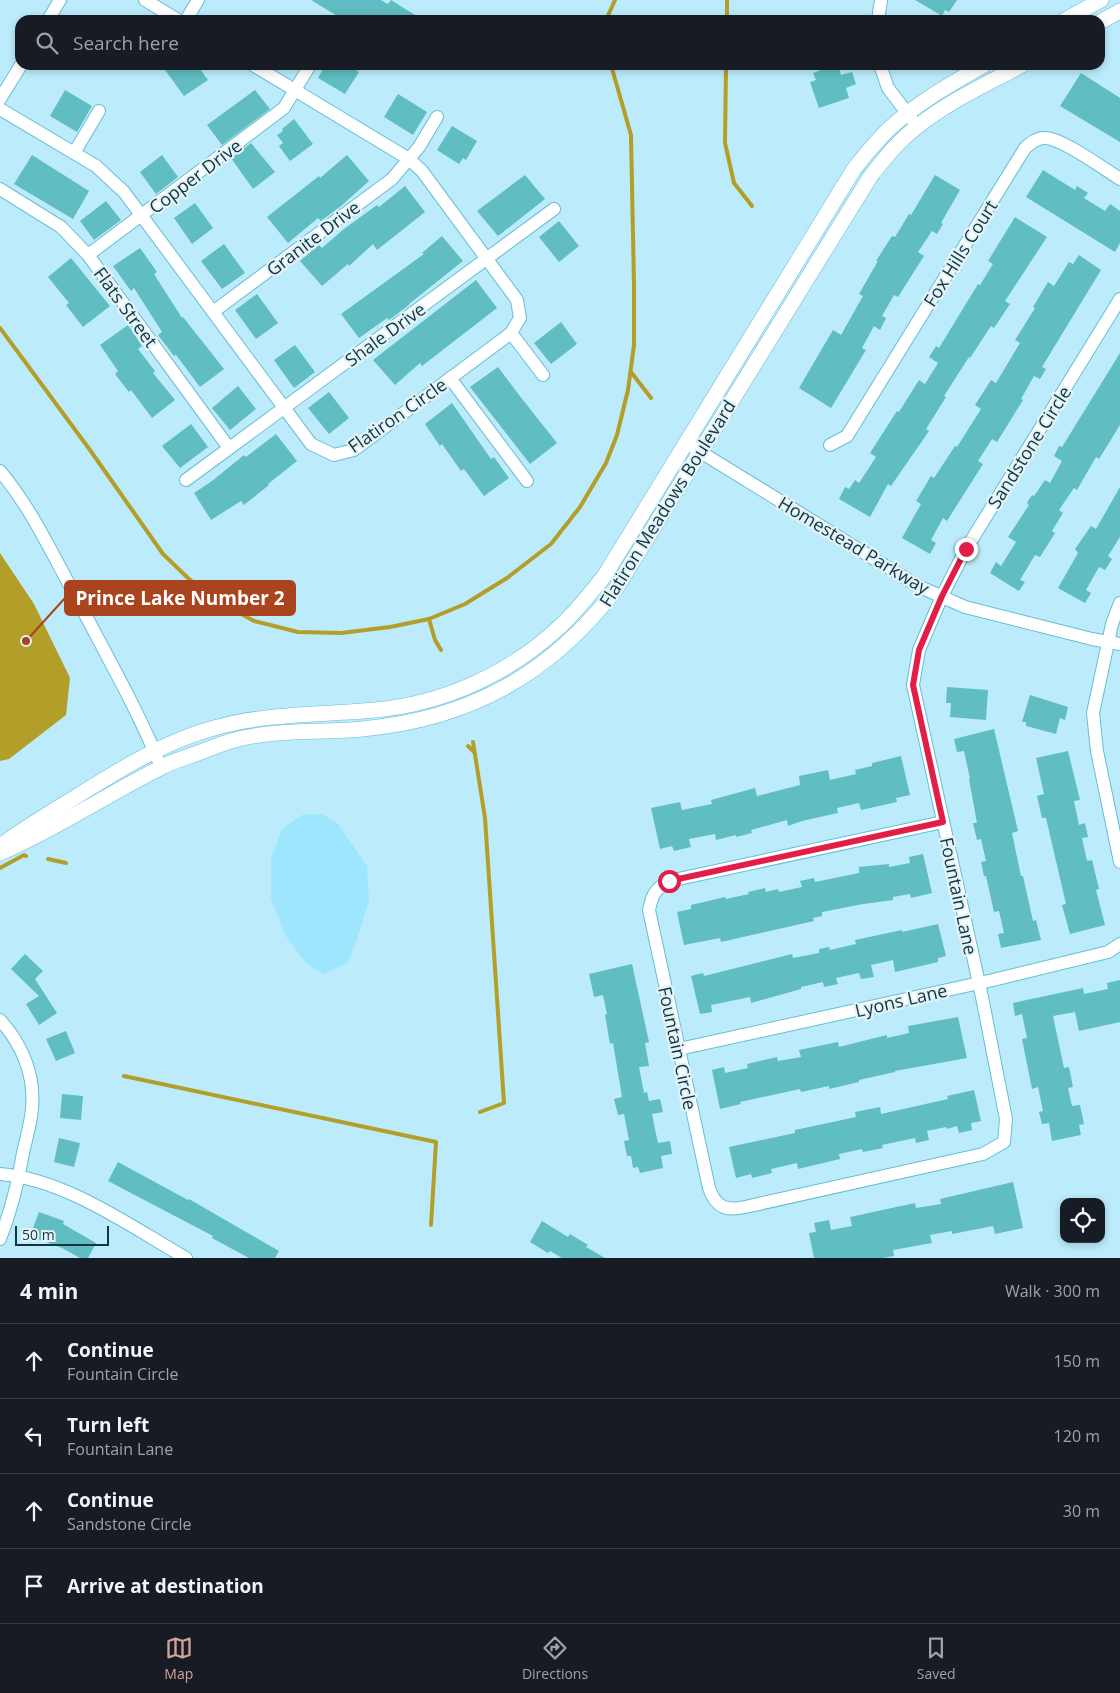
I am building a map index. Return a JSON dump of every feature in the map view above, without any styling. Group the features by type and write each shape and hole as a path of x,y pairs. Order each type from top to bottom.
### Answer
{"street":[{"path":"51,15 60,0"},
{"path":"145,0 170,15"},
{"path":"189,15 198,0"},
{"path":"879,15 881,0"},
{"path":"1074,15 1101,0"},
{"path":"1105,19 1120,11"},
{"path":"0,99 18,70"},
{"path":"261,70 409,160 422,171 517,300 520,318 511,332 543,375"},
{"name":"Copper Drive","path":"88,256 284,108 307,70"},
{"path":"882,70 888,88 917,126"},
{"name":"Flatiron Meadows Boulevard","path":"0,846 19,832 124,768 155,751 213,728 250,720 376,710 439,698 492,675 535,648 582,604 605,575 854,169 883,134 907,113 936,92 975,70"},
{"name":"Flatiron Meadows Boulevard","path":"0,853 25,842 162,767 238,739 275,733 361,729 409,723 468,706 513,683 540,666 582,629 605,604 625,576 864,184 892,150 917,126 960,99 1013,70"},
{"name":"Flatiron Circle","path":"0,109 96,166 124,192 311,444 334,455 354,450 511,332"},
{"path":"74,153 99,112"},
{"name":"Granite Drive","path":"213,312 392,179 419,147 437,118"},
{"name":"Fox Hills Court","path":"830,445 847,436 1025,148 1034,140 1045,138 1058,141 1120,178"},
{"name":"Flats Street","path":"0,189 62,227 88,256 229,448"},
{"name":"Shale Drive","path":"186,480 554,209"},
{"name":"Sandstone Circle","path":"942,596 966,549 1120,299"},
{"path":"450,378 527,481"},
{"name":"Homestead Parkway","path":"686,443 918,586 965,607 1114,643"},
{"path":"0,471 16,490 40,530 110,661 162,767"},
{"name":"Fountain Lane","path":"942,596 919,650 913,685 1006,1119 1004,1142"},
{"path":"1120,603 1112,624 1114,643 1093,713 1097,751 1120,862"},
{"name":"Fountain Circle","path":"943,822 669,881 659,887 652,898 648,910 709,1188 718,1205 732,1210 982,1154 1004,1142"},
{"name":"Lyons Lane","path":"679,1050 1108,952 1120,944"},
{"path":"0,1020 12,1033 24,1056 31,1082 32,1108 11,1211 0,1239"},
{"path":"0,1174 19,1175 48,1184 84,1200 186,1258"}],"shaded area":[{"path":"0,553 34,604 70,678 66,715 9,759 0,761"},
{"path":"322,814 338,824 367,866 369,901 347,963 323,974 306,963 286,936 271,899 271,859 282,829 302,815"}],"building":[{"path":"311,0 381,0 388,4 391,0 415,15 336,15"},
{"path":"915,0 957,0 949,12 945,10 942,15"},
{"path":"165,70 201,70 208,80 184,96"},
{"path":"322,70 356,70 359,72 345,94 318,78"},
{"path":"822,70 840,70 841,75 852,72 856,84 846,88 849,98 819,108 810,82 816,80 813,73"},
{"path":"1081,73 1120,98 1120,142 1060,106"},
{"path":"65,90 92,106 77,132 50,116"},
{"path":"255,90 270,109 222,145 207,125"},
{"path":"398,94 427,112 413,135 384,117"},
{"path":"294,119 313,144 290,161 279,146 283,143 277,135"},
{"path":"452,126 477,141 466,160 463,158 459,164 437,150"},
{"path":"251,143 275,172 253,189 231,158"},
{"path":"32,155 89,191 73,219 14,184"},
{"path":"162,155 178,177 156,194 140,172"},
{"path":"347,155 369,181 341,206 321,221 318,218 288,243 267,217 319,176 320,178"},
{"path":"1043,170 1075,190 1077,186 1088,193 1084,198 1105,211 1110,204 1120,211 1120,243 1115,252 1026,197"},
{"path":"525,175 545,199 498,236 477,211"},
{"path":"935,175 960,190 941,223 943,224 937,234 932,231 918,252 924,256 898,297 894,295 882,316 886,318 880,330 874,326 862,348 866,350 831,408 799,388 833,330 841,335 863,296 859,294 878,261 876,261 892,236 895,237 909,214 911,215"},
{"path":"405,186 425,212 377,250 373,244 349,266 348,264 322,286 300,261 319,245 322,248 344,229 377,205 379,207"},
{"path":"106,201 121,220 94,240 80,221"},
{"path":"195,203 213,228 192,244 174,218"},
{"path":"1015,217 1047,237 1005,301 1010,304 994,328 991,326 969,357 926,429 929,431 891,486 888,484 870,517 839,499 845,487 849,489 855,480 859,483 876,457 870,453 919,380 925,384 938,363 929,357 936,346 939,348 978,284 980,285 993,264 988,261"},
{"path":"559,221 579,246 559,262 539,237"},
{"path":"442,236 463,261 389,320 387,318 359,338 341,314 424,254 422,253"},
{"path":"224,244 245,273 222,289 201,261"},
{"path":"140,248 157,272 154,274 182,318 224,369 200,387 158,335 162,332 134,288 131,291 113,266"},
{"path":"1079,255 1101,270 1042,367 1046,369 1040,379 1034,376 1021,399 1023,400 997,442 992,439 978,461 983,464 947,521 943,518 931,540 936,543 930,554 902,538 921,504 916,501 931,476 934,478 955,446 957,447 981,409 975,405 991,380 996,383 1020,343 1015,340 1035,308 1033,307 1048,282 1054,286 1069,262 1073,264"},
{"path":"71,258 110,306 83,327 66,305 69,303 48,277"},
{"path":"476,280 497,308 422,366 420,363 395,385 373,360"},
{"path":"257,294 278,323 256,339 235,310"},
{"path":"561,322 577,344 551,364 534,343"},
{"path":"128,325 142,346 138,349 155,371 153,373 175,400 152,418 131,390 129,392 115,374 118,371 100,345"},
{"path":"295,345 315,372 294,388 274,360"},
{"path":"1120,353 1120,425 1099,459 1096,457 1077,490 1074,488 1059,510 1063,513 1052,531 1055,533 1040,557 1035,555 1020,580 1025,582 1019,591 990,573 996,562 1001,566 1016,542 1008,537 1029,505 1027,503 1032,495 1034,496 1045,480 1050,483 1062,461 1054,456 1059,446 1062,447"},
{"path":"498,367 557,443 530,464 470,387"},
{"path":"238,386 256,409 230,430 212,408"},
{"path":"329,392 349,418 329,434 308,408"},
{"path":"452,403 491,459 494,457 509,478 484,496 464,469 461,471 442,444 440,446 425,424"},
{"path":"191,424 208,447 180,468 162,446"},
{"path":"276,434 297,461 244,505 241,501 211,520 194,493 244,455 246,457"},
{"path":"1120,487 1120,537 1108,556 1112,559 1105,570 1099,567 1086,590 1091,593 1085,603 1058,588 1078,553 1075,549 1091,526 1096,529"},
{"path":"947,687 988,690 986,720 950,717 951,703 946,703"},
{"path":"1030,695 1068,707 1065,720 1060,718 1056,734 1026,726 1026,722 1022,722"},
{"path":"994,729 1018,831 1012,833 1021,876 1023,876 1033,921 1036,920 1041,940 1001,948 998,934 1004,933 999,911 994,912 986,876 984,876 981,862 986,861 981,839 977,840 973,823 977,823 964,751 957,752 954,739"},
{"path":"1068,751 1080,800 1074,801 1079,825 1085,823 1088,837 1082,838 1087,861 1092,860 1099,889 1096,890 1105,925 1070,934 1062,905 1066,904 1046,818 1042,818 1037,796 1044,794 1036,758"},
{"path":"901,756 910,795 896,798 897,802 861,810 859,803 837,808 838,813 788,826 787,820 751,830 752,833 736,837 736,835 716,840 715,834 689,839 691,847 674,851 672,846 660,849 651,808 680,802 682,810 712,804 711,800 755,788 757,796 800,785 799,776 828,770 830,780 856,774 855,770 872,766 872,763"},
{"path":"923,854 932,893 911,898 910,894 893,897 893,900 822,912 822,916 813,918 814,921 721,942 720,938 684,945 677,912 691,909 691,905 725,897 726,899 749,894 748,892 765,888 766,892 778,889 779,892 802,887 800,881 814,878 815,882 859,873 859,867 889,864 889,867 910,863 909,857"},
{"path":"938,924 946,956 938,958 938,962 895,972 893,960 871,965 874,977 861,979 859,973 836,978 838,984 824,987 823,982 751,1003 750,997 711,1005 712,1012 700,1014 691,976 703,973 704,976 792,954 793,958 819,953 819,949 829,947 830,950 856,944 855,940"},
{"path":"25,954 43,971 35,979 57,1013 39,1025 26,1004 39,996 11,969"},
{"path":"632,964 649,1042 645,1043 649,1066 639,1067 644,1093 647,1092 649,1101 660,1099 663,1112 652,1114 656,1134 658,1143 670,1141 672,1154 661,1156 663,1168 640,1173 638,1167 633,1168 631,1156 627,1156 624,1141 629,1140 624,1114 618,1115 614,1099 622,1097 613,1043 610,1044 605,1015 607,1014 603,995 594,997 589,974"},
{"path":"1120,980 1120,1022 1079,1031 1075,1012 1053,1016 1064,1068 1069,1067 1073,1087 1068,1088 1072,1106 1080,1105 1084,1124 1079,1125 1081,1135 1052,1141 1049,1123 1042,1124 1039,1112 1043,1111 1038,1087 1032,1089 1022,1039 1027,1038 1022,1014 1015,1016 1013,1003 1083,988 1084,994 1108,989 1107,983"},
{"path":"958,1017 967,1058 895,1071 829,1089 829,1086 801,1092 800,1089 740,1102 741,1104 720,1109 712,1070 724,1067 725,1073 748,1068 747,1064 777,1057 778,1061 801,1057 799,1050 838,1042 839,1047 887,1035 887,1038 909,1033 908,1026"},
{"path":"66,1031 75,1053 56,1061 46,1039"},
{"path":"974,1090 981,1121 971,1123 972,1130 959,1133 957,1126 947,1129 946,1127 927,1131 929,1140 916,1143 915,1138 882,1145 883,1148 863,1152 862,1149 839,1154 840,1159 798,1169 797,1163 771,1169 772,1173 752,1178 751,1174 736,1178 729,1147 795,1133 795,1130 856,1117 855,1112 880,1107 881,1114 948,1099 947,1096"},
{"path":"62,1094 83,1096 81,1120 60,1118"},
{"path":"59,1138 80,1143 74,1167 54,1162"},
{"path":"118,1162 189,1199 279,1251 275,1258 249,1258 212,1238 213,1236 108,1181"},
{"path":"1013,1182 1023,1228 995,1234 993,1226 952,1234 952,1231 930,1235 932,1243 893,1250 894,1256 883,1258 814,1258 809,1233 816,1232 814,1223 829,1220 831,1230 852,1226 850,1217 915,1203 916,1208 941,1204 940,1199"},
{"path":"39,1212 64,1221 63,1224 96,1243 88,1258 80,1258 62,1248 30,1236"},
{"path":"542,1221 568,1237 570,1234 588,1245 586,1247 605,1258 562,1258 550,1251 548,1253 530,1242"}],"waterway":[{"path":"608,15 615,0"},
{"path":"727,0 727,15"},
{"path":"441,650 435,640 429,619 465,604 507,578 551,544 580,507 606,463 617,435 628,390 634,345 634,285 631,135 612,70"},
{"path":"726,70 725,143 734,183 752,206"},
{"path":"0,328 90,450 163,554 190,580 234,610 254,621 298,632 341,633 390,627 429,619"},
{"path":"631,372 651,398"},
{"path":"473,742 485,818 504,1103 480,1112"},
{"path":"468,746 474,752"},
{"path":"0,868 24,855 26,856"},
{"path":"48,859 66,863"},
{"path":"124,1076 436,1142 431,1225"}],"place":[{"name":"Prince Lake Number 2","path":"26,641"}],"route":[{"path":"669,881 943,822 913,685 919,650 942,596 966,549"}]}
